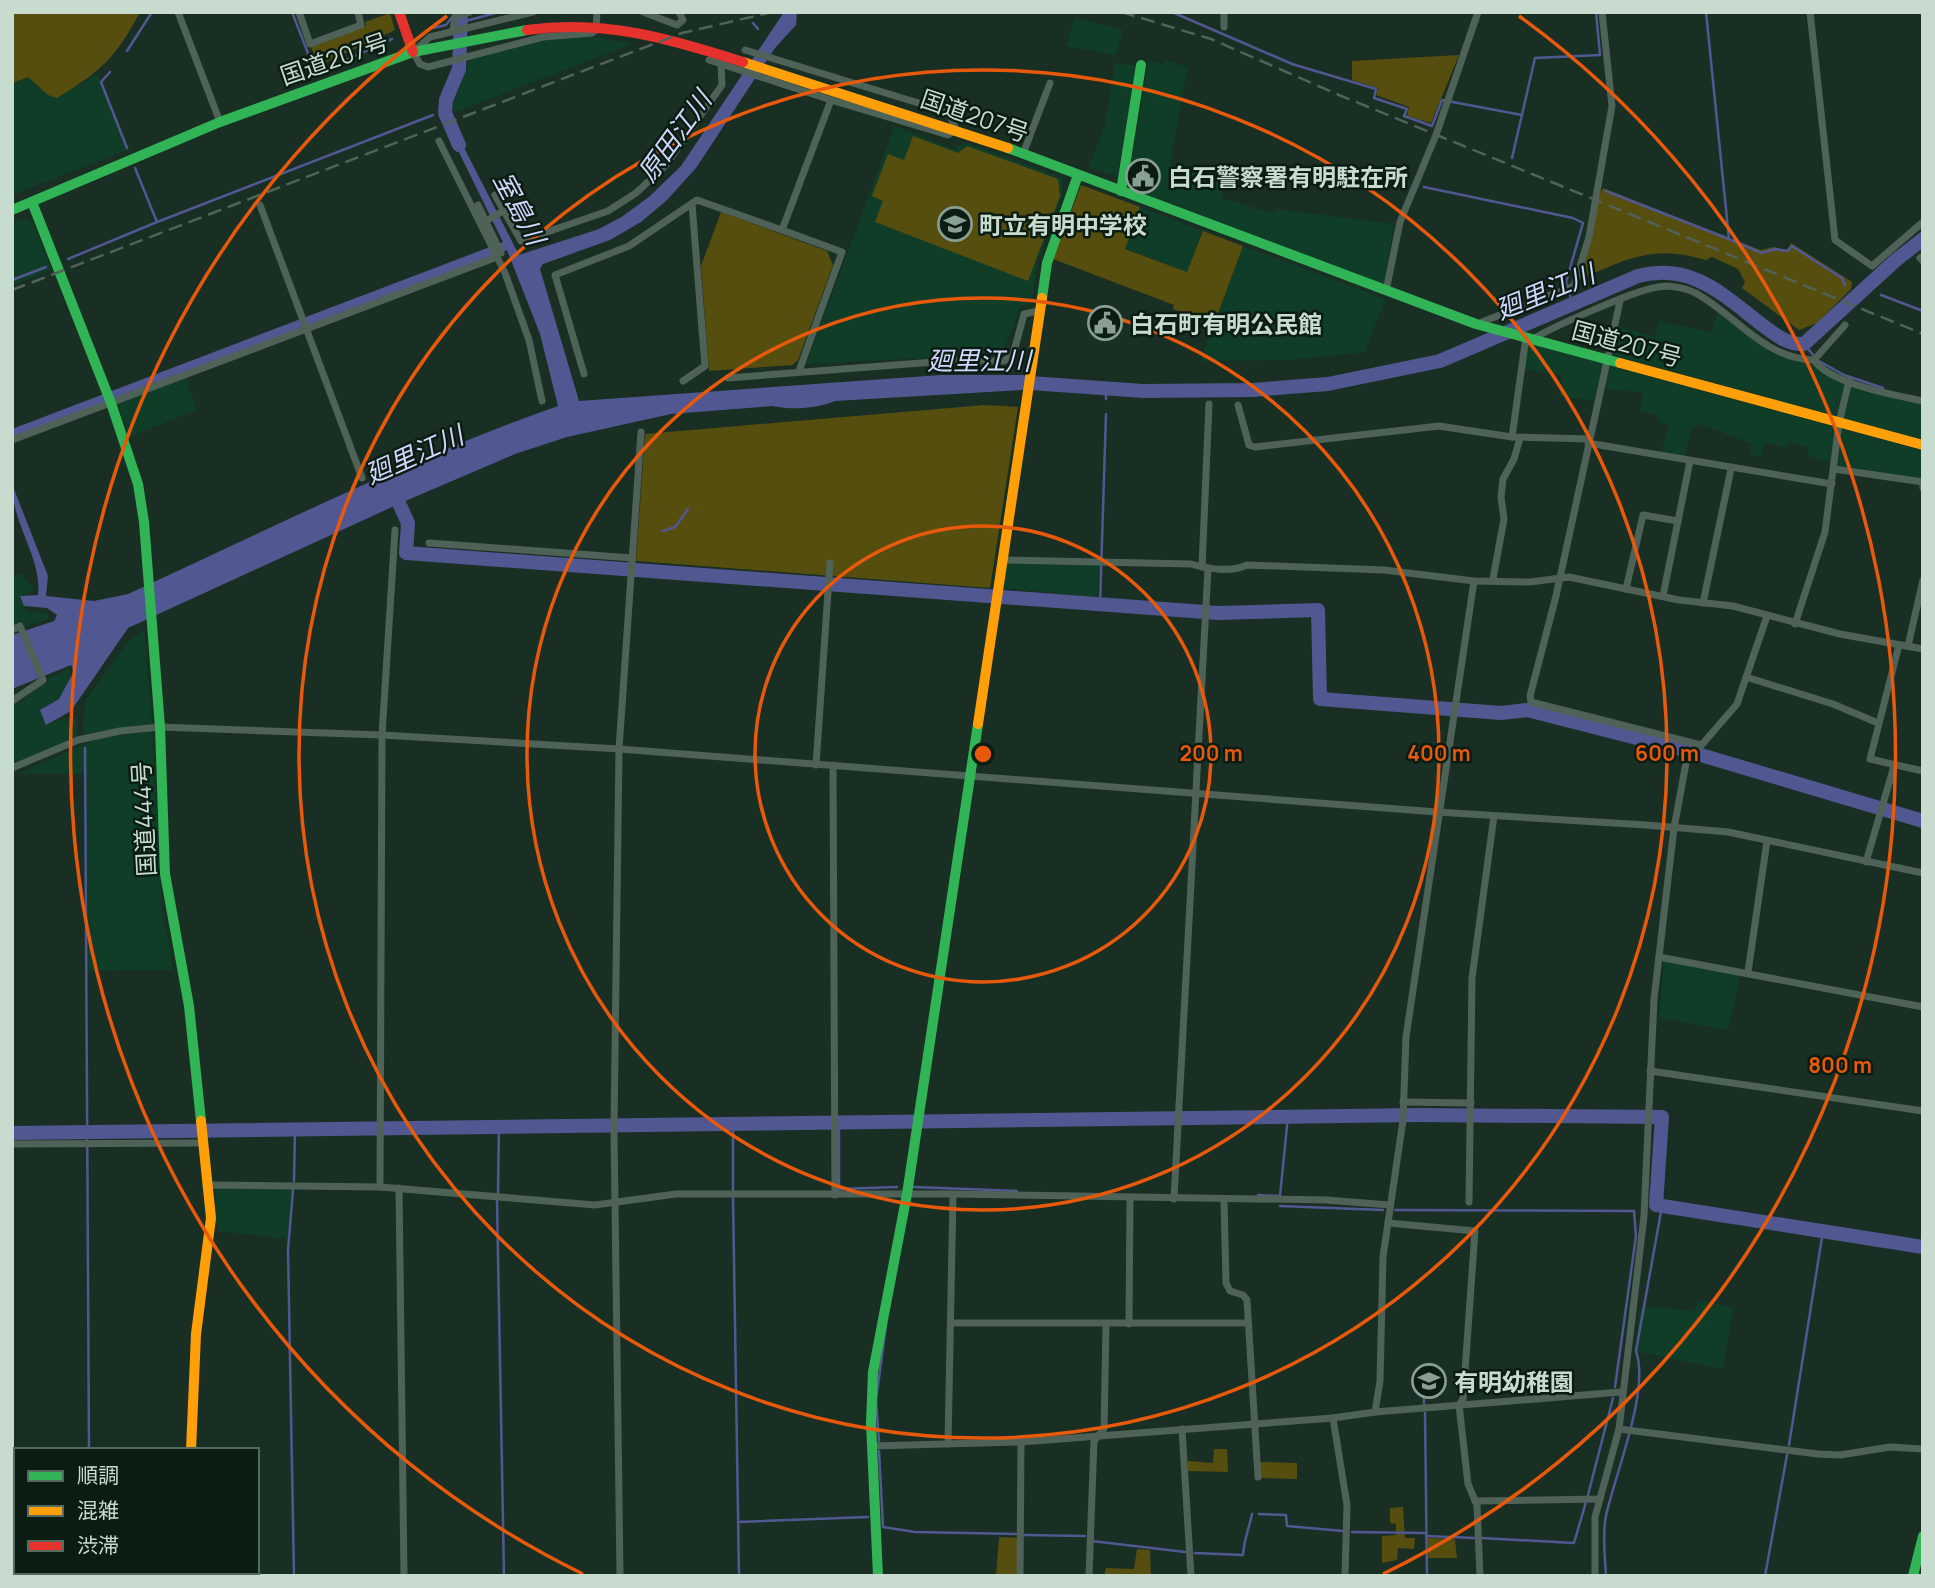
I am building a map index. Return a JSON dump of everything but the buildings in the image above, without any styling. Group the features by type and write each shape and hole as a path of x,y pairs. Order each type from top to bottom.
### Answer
{"main road":[{"path":"399,12 413,52"},
{"name":"国道207号","path":"12,210 220,122 413,52 438,50 519,31 589,23 664,37 956,129 1476,324 1923,445"},
{"path":"1121,191 1141,65"},
{"path":"878,1576 871,1409 884,1289 897,1255 907,1194 1047,263 1078,175"},
{"name":"国道444号","path":"32,202 111,403 138,484 144,522 160,727 166,874 189,1006 211,1218 195,1334 191,1448"},
{"path":"1913,1576 1923,1536"}],"street":[{"path":"178,12 220,122"},
{"path":"299,12 310,44 361,25 358,12"},
{"path":"534,12 430,37 413,52 421,65 428,68 542,37 592,33 596,30 597,12"},
{"path":"643,12 677,25 682,20 679,12"},
{"path":"1224,12 1224,27"},
{"path":"1386,292 1400,222 1436,135 1478,12"},
{"path":"1476,324 1487,317 1568,288 1589,237 1612,106 1602,12"},
{"path":"1810,12 1835,240 1872,266 1923,222"},
{"path":"453,30 455,16 470,13"},
{"path":"709,60 948,135 956,129 950,116 938,109 745,50"},
{"path":"495,195 521,242 608,211 636,193 665,166 722,85 722,64"},
{"path":"1023,154 1050,83"},
{"path":"782,230 831,100"},
{"path":"439,141 499,255 529,340 542,401"},
{"path":"584,374 555,275 629,246 697,200 842,253 799,371"},
{"path":"683,382 705,366 692,204"},
{"path":"260,205 362,478"},
{"path":"478,205 493,244"},
{"path":"486,221 503,211"},
{"path":"12,440 499,255"},
{"path":"1493,579 1504,519 1501,497 1503,479 1514,459 1523,348 1531,339 1656,287 1683,288 1699,295 1774,351 1799,360 1817,358 1845,325"},
{"path":"1619,301 1558,576 1556,596 1535,667 1531,702 1696,750"},
{"path":"728,378 947,361 1004,361 1013,355 1024,314 1039,311"},
{"path":"1817,358 1819,368 1849,382 1923,401"},
{"path":"1795,624 1822,544 1839,423 1849,382"},
{"path":"1174,1199 1206,611 1209,404"},
{"path":"1238,405 1249,445 1255,447 1439,426 1516,437 1589,441 1731,469 1832,484"},
{"path":"620,1576 614,1125 618,749 641,432"},
{"path":"1663,596 1690,461"},
{"path":"1703,603 1731,469"},
{"path":"1834,470 1923,482 1923,488"},
{"path":"1626,589 1643,515 1678,521"},
{"path":"380,1187 382,735 395,530"},
{"path":"429,543 631,566"},
{"path":"1002,560 1238,569 1247,565 1384,570 1445,575 1474,581 1493,579 1530,582 1558,576 1923,649"},
{"path":"816,765 831,564"},
{"path":"1908,646 1923,580"},
{"path":"1375,1412 1380,1381 1383,1257 1403,1120 1406,1037 1437,812 1474,581"},
{"path":"1595,1576 1594,1534 1600,1499 1626,1430 1621,1392 1644,1216 1647,1112 1658,957 1674,828 1686,763 1731,713 1767,616"},
{"path":"12,701 43,680 16,628"},
{"path":"1899,645 1870,759 1923,771"},
{"path":"1746,677 1833,704 1878,723"},
{"path":"12,768 97,735 160,727 382,735 970,774 1437,812 1728,832 1923,873"},
{"path":"833,765 835,1195"},
{"path":"1866,862 1894,766"},
{"path":"1469,1202 1472,978 1494,816"},
{"path":"1748,972 1767,841"},
{"path":"1658,957 1923,1007"},
{"path":"1650,1071 1923,1111"},
{"path":"1403,1104 1471,1106"},
{"path":"12,1144 203,1134"},
{"path":"209,1185 380,1187 572,1204 615,1205 676,1194 953,1194 1326,1200 1390,1205"},
{"path":"399,1188 404,1576"},
{"path":"948,1444 953,1194"},
{"path":"1129,1324 1130,1198"},
{"path":"1224,1200 1226,1283 1230,1291 1243,1295 1247,1300 1246,1323 1254,1424 1257,1427 1258,1477"},
{"path":"1388,1223 1475,1231 1463,1399 1458,1405 1468,1484 1475,1501 1479,1576"},
{"path":"951,1323 1246,1323"},
{"path":"1089,1576 1094,1441 1104,1429 1106,1325"},
{"path":"872,1446 1098,1436 1621,1392"},
{"path":"1333,1418 1347,1505 1345,1576"},
{"path":"1182,1429 1191,1576"},
{"path":"1626,1430 1818,1454 1840,1455 1890,1447 1923,1449"},
{"path":"1020,1576 1021,1441"},
{"path":"1475,1501 1600,1499"}],"shaded area":[{"path":"12,12 140,12 106,63 57,98 48,95 28,77 12,83"},
{"path":"390,13 395,30 318,66 311,47 366,26 365,22"},
{"path":"1075,18 1123,30 1116,55 1066,46"},
{"path":"565,37 598,37 632,44 453,113 452,106 470,60"},
{"path":"1459,55 1431,123 1407,116 1409,107 1376,95 1378,88 1352,80 1352,61"},
{"path":"1149,60 1162,64 1164,60 1188,67 1170,164 1224,178 1221,198 1272,213 1276,209 1394,224 1384,285 1131,188 1128,181"},
{"path":"1115,63 1138,66 1117,176 1089,168 1105,124"},
{"path":"97,74 130,149 12,195 14,81 28,77 48,95 57,98"},
{"name":"町立有明中学校","path":"895,126 955,150 957,146 967,143 1063,178 1061,199 1038,260 1031,305 1021,306 1002,354 806,364"},
{"path":"913,136 958,153 967,146 1058,179 1060,196 1028,281 875,222 883,201 872,196 888,154 904,160"},
{"path":"1081,185 1140,207 1125,249 1187,272 1203,231 1243,246 1214,324 1173,309 1174,305 1053,259"},
{"path":"1603,188 1760,250 1774,247 1787,250 1791,243 1852,282 1851,289 1817,323 1799,330 1742,288 1745,282 1738,269 1712,257 1706,260 1670,253 1640,256 1578,280 1598,196"},
{"path":"1140,207 1203,231 1187,272 1125,248"},
{"path":"721,212 827,251 833,265 798,360 792,365 709,371 701,266"},
{"path":"24,218 33,222 51,269 12,285 12,223"},
{"path":"1243,246 1385,299 1365,352 1291,360 1200,361"},
{"path":"1718,312 1773,354 1820,364 1849,379 1923,398 1923,440 1609,354 1617,326 1655,337 1658,321 1712,332"},
{"path":"1527,345 1923,451 1923,481 1836,468 1836,463 1807,456 1809,448 1789,442 1787,448 1765,442 1761,457 1749,454 1752,444 1700,424 1692,428 1684,458 1661,453 1669,425 1658,422 1659,416 1640,411 1643,393 1598,388 1595,401 1559,396 1562,375 1523,369"},
{"path":"185,377 197,410 129,437 117,403"},
{"path":"985,405 1018,407 990,588 636,561 645,434"},
{"path":"1006,564 1099,565 1097,597 1003,588"},
{"path":"21,573 35,590 20,597 27,612 48,613 49,619 24,627 22,621 12,625 12,577"},
{"path":"144,630 152,724 83,734 85,701 129,641"},
{"path":"69,669 72,677 59,699 40,710 46,724 78,715 77,737 12,764 12,705 22,701 35,688 48,683 47,679"},
{"path":"152,731 162,909 173,970 86,971 86,774 17,774 97,739"},
{"path":"1664,960 1741,974 1728,1030 1659,1018"},
{"path":"215,1188 292,1189 288,1239 217,1231"},
{"path":"1698,1300 1733,1307 1723,1369 1634,1351 1641,1306 1694,1311"},
{"path":"1214,1449 1227,1449 1228,1472 1187,1471 1188,1461 1213,1463"},
{"path":"1260,1462 1297,1463 1297,1479 1260,1478"},
{"path":"1403,1507 1405,1538 1415,1538 1414,1549 1398,1548 1397,1560 1382,1563 1382,1536 1396,1535 1396,1524 1390,1523 1390,1508"},
{"path":"999,1537 1018,1538 1017,1576 996,1576"},
{"path":"1428,1538 1455,1539 1457,1558 1428,1558"},
{"path":"1137,1549 1150,1550 1151,1576 1104,1576 1106,1568 1134,1569"}],"water":[{"path":"784,12 797,12 796,25 775,48 696,168 667,200 641,222 610,240 543,264 540,269 579,401 941,375 1024,375 1022,390 835,401 804,408 772,406 671,414 567,437 515,454 403,502 128,628 71,711 46,725 40,710 59,699 74,671 71,665 12,689 12,635 54,621 57,615 47,608 24,606 20,596 38,595 38,581 36,567 13,499 12,484 48,576 46,596 94,601 128,594 394,471 558,406 540,334 507,250 12,437 12,429 503,242 448,130 454,128 519,255 599,229 623,216 650,196 681,166"}],"waterway":[{"path":"127,51 152,12"},
{"path":"292,12 316,74 392,39"},
{"name":"室島川","path":"459,145 445,113 446,100 459,69 461,12"},
{"name":"室島川","path":"462,22 499,12"},
{"path":"1172,12 1292,64 1376,89 1374,98 1407,109 1404,116 1432,126 1442,100 1522,115"},
{"path":"1512,158 1535,58 1600,55 1596,12"},
{"path":"1706,12 1729,239 1762,253 1775,249 1787,251 1792,246 1842,278 1845,285"},
{"path":"433,28 446,25 453,16"},
{"path":"753,23 758,29"},
{"path":"110,72 101,82 127,148"},
{"path":"157,222 433,115"},
{"path":"68,259 157,222 135,168"},
{"path":"1424,187 1573,218 1583,223 1566,282 1573,305"},
{"path":"1606,191 1729,239"},
{"name":"廻里江川","path":"1015,382 1143,391 1252,390 1328,384 1440,361 1638,276 1658,273 1692,278 1707,285 1779,337 1804,344 1896,260 1923,239"},
{"path":"12,280 46,267"},
{"path":"1881,295 1923,311"},
{"path":"1804,344 1814,356"},
{"path":"1819,361 1844,375 1883,388"},
{"path":"1106,390 1106,399"},
{"path":"1100,604 1106,414"},
{"path":"394,492 408,523 406,553 1218,613 1318,610 1320,699 1501,713 1527,710 1684,750 1923,821"},
{"path":"663,531 675,527 688,509"},
{"path":"85,748 89,1448"},
{"path":"12,1133 1419,1115 1662,1117 1656,1205 1923,1247"},
{"path":"1258,1195 1280,1196 1288,1116"},
{"path":"839,1122 839,1189 897,1187"},
{"path":"733,1123 733,1190"},
{"path":"498,1193 499,1127"},
{"path":"294,1181 295,1130"},
{"path":"914,1187 1017,1191"},
{"path":"293,1190 288,1250 294,1576"},
{"path":"733,1198 739,1576"},
{"path":"497,1201 504,1576"},
{"path":"1651,1207 1656,1205"},
{"path":"1280,1206 1383,1210"},
{"path":"1606,1576 1605,1523 1635,1410 1639,1368 1636,1351 1662,1206"},
{"path":"1395,1210 1634,1211 1636,1236 1615,1387"},
{"path":"1789,1445 1823,1231"},
{"path":"879,1441 876,1400 886,1325"},
{"path":"1588,1495 1613,1398"},
{"path":"1424,1399 1424,1404"},
{"path":"1425,1413 1427,1576"},
{"path":"879,1451 883,1527 915,1532 1016,1534"},
{"path":"1765,1576 1787,1455"},
{"path":"1481,1538 1574,1543 1586,1502"},
{"path":"1195,1553 1243,1555 1252,1514"},
{"path":"1259,1514 1286,1515 1287,1526 1343,1531"},
{"path":"738,1522 868,1517"},
{"path":"1352,1532 1426,1533"},
{"path":"1024,1535 1085,1536"},
{"path":"1426,1536 1475,1538"},
{"path":"1092,1541 1185,1552"}],"railway":[{"path":"12,290 682,33 773,12"},
{"path":"1121,12 1211,39 1339,95 1923,334"}],"traffic: fast":[{"path":"12,210 220,122 413,52 527,30"},
{"path":"1121,191 1141,65"},
{"path":"1008,148 1476,324 1620,363"},
{"path":"1042,298 1047,263 1078,175"},
{"path":"32,202 111,403 138,484 144,522 160,727 165,874 189,1006 201,1121"},
{"path":"878,1576 871,1423 873,1372 907,1194 978,724"},
{"path":"1913,1576 1923,1536"}],"traffic: slow":[{"path":"743,62 1008,148"},
{"path":"978,724 1042,298"},
{"path":"1620,363 1923,445"},
{"path":"191,1448 196,1334 211,1218 201,1121"}],"traffic: jam":[{"path":"399,12 413,52"},
{"path":"527,30 555,27 610,29 663,39 743,62"}],"place":[{"name":"白石警察署有明駐在所","path":"1143,176"},
{"name":"町立有明中学校","path":"955,224"},
{"name":"白石町有明公民館","path":"1105,323"},
{"name":"有明幼稚園","path":"1429,1381"}],"water label":[{"name":"原田江川","path":"674,136"}]}
